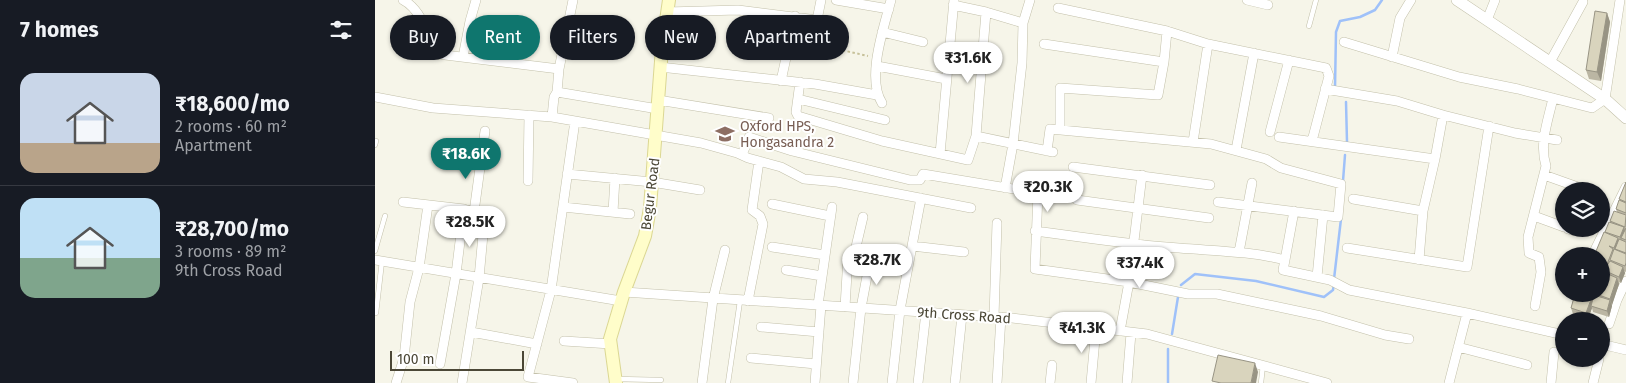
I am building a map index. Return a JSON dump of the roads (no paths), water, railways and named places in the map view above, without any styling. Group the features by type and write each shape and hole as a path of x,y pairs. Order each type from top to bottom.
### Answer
{"main road":[{"name":"Begur Road","path":"616,381 610,339 645,236 652,182 660,67 668,6"}],"street":[{"path":"403,0 409,3 416,12 437,54 559,69"},
{"path":"463,57 470,21 477,0"},
{"path":"552,117 559,69 573,0"},
{"path":"818,15 821,0"},
{"path":"660,67 799,82 880,99 877,62 882,32 890,4 836,0"},
{"path":"1005,188 1013,144 1022,63 1023,23 1031,0"},
{"path":"1247,0 1268,5"},
{"path":"1392,57 1400,18 1411,0"},
{"path":"1457,0 1605,99 1626,118"},
{"path":"1487,20 1495,0"},
{"path":"1344,42 1459,77 1593,108 1605,99 1620,0"},
{"path":"940,154 953,2 1023,23"},
{"path":"1550,62 1583,2"},
{"path":"668,6 786,15"},
{"path":"1058,8 1167,31 1208,44 1326,68 1329,76 1312,141"},
{"path":"799,82 796,112 802,118 881,141 968,160 976,136 986,12"},
{"path":"1060,130 1061,88 1158,95 1167,31"},
{"path":"882,32 923,42"},
{"path":"1043,44 1164,62"},
{"path":"1193,142 1208,44"},
{"path":"1236,150 1254,53"},
{"path":"781,81 786,60"},
{"path":"1270,132 1289,60"},
{"path":"877,62 946,79"},
{"path":"1325,89 1397,101 1443,115 1557,140"},
{"path":"557,92 769,118"},
{"path":"375,97 433,108 552,117 701,143 781,166 804,179 837,182 971,208"},
{"path":"1535,306 1541,272 1539,257 1529,253 1528,237 1546,166 1543,154 1544,138 1553,98"},
{"path":"798,99 885,120"},
{"path":"528,181 529,115"},
{"path":"1419,260 1423,210 1443,115"},
{"path":"573,383 549,381 528,376 551,290 575,121"},
{"path":"1347,248 1467,267 1489,126"},
{"path":"976,136 1050,152 1050,129 1211,144 1266,159 1281,168 1341,184 1338,217 1217,202"},
{"path":"473,212 485,131"},
{"path":"742,155 749,137 792,151 910,180 920,180 923,174 1038,193 1035,269 1129,282 1188,294 1217,294 1321,316 1385,335 1409,339"},
{"path":"1279,137 1435,159"},
{"path":"744,301 763,224 760,216 751,210 759,161"},
{"path":"1073,167 1210,185"},
{"path":"567,174 652,182 699,190"},
{"path":"1120,331 1129,282 1142,175"},
{"path":"1544,175 1564,182"},
{"path":"613,212 615,178"},
{"path":"1239,252 1252,183"},
{"path":"1596,247 1626,187"},
{"path":"892,383 900,310 921,198"},
{"path":"1077,200 1209,218"},
{"path":"1353,200 1423,210"},
{"path":"403,202 463,209 482,217 484,224 479,278 462,383"},
{"path":"772,204 830,216"},
{"path":"396,383 404,358 410,302 419,268 428,205"},
{"path":"815,383 819,305 832,206"},
{"path":"563,207 630,214"},
{"path":"440,364 455,274 463,209"},
{"path":"1295,211 1283,270 1330,280 1349,290 1555,333"},
{"path":"1317,277 1323,215"},
{"path":"1534,216 1555,224"},
{"path":"845,307 849,257 855,251 863,217"},
{"path":"997,223 997,383"},
{"path":"1035,231 1134,244 1239,252 1285,260"},
{"path":"912,246 964,252"},
{"path":"772,247 825,256"},
{"path":"702,383 713,299 725,250"},
{"path":"853,383 861,308 870,260"},
{"name":"9th Cross Road","path":"379,261 551,290 623,297 713,299 962,314 1147,334 1263,365 1297,379 1327,383"},
{"path":"787,270 822,276"},
{"path":"1610,321 1626,280"},
{"path":"918,383 926,312"},
{"path":"955,383 962,314"},
{"path":"1449,383 1467,314"},
{"path":"761,327 819,332"},
{"path":"1091,383 1096,328"},
{"path":"471,332 537,344"},
{"path":"1127,383 1131,332"},
{"path":"565,341 611,344"},
{"path":"1458,347 1527,365"},
{"path":"1610,347 1626,350"},
{"path":"1551,383 1554,352"},
{"path":"751,358 817,364"},
{"path":"1050,383 1052,365"},
{"path":"1593,383 1597,367"}],"lane":[{"path":"1309,26 1316,0"},
{"path":"375,251 385,216"},
{"path":"376,313 379,261"},
{"path":"728,383 744,301"},
{"path":"1261,383 1263,365"},
{"path":"616,381 661,380"}],"waterway":[{"path":"1335,88 1336,32 1340,21 1360,17 1375,10 1382,0"},
{"path":"1346,102 1347,142"},
{"path":"1343,181 1345,155"},
{"path":"1334,279 1341,219"},
{"path":"1181,285 1195,274 1256,281 1324,297 1333,290 1334,284"},
{"path":"1172,334 1178,297"},
{"path":"1168,349 1168,383"}],"place":[{"name":"Oxford HPS, Hongasandra 2","path":"725,134"}]}
